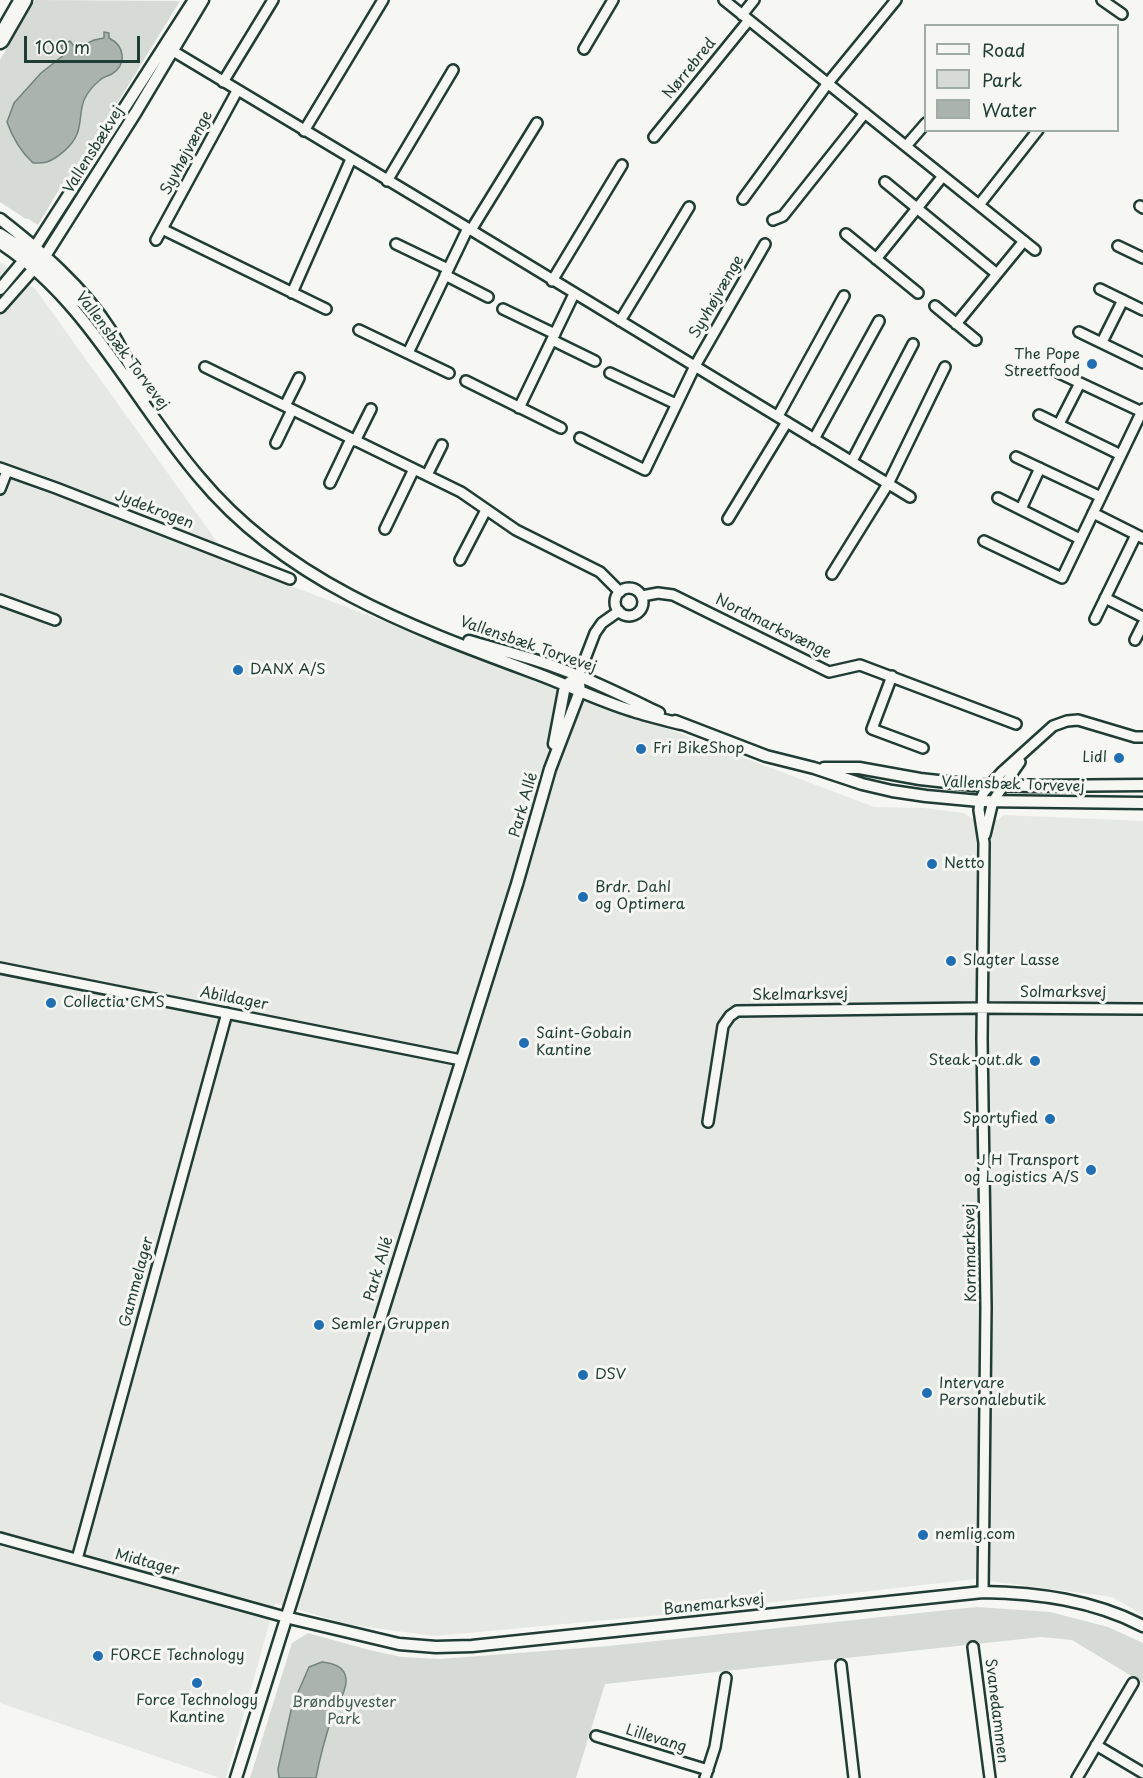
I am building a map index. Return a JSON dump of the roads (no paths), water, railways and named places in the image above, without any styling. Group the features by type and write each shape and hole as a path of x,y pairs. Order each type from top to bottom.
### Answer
{"highway":[{"path":"0,40 23,0"}],"street":[{"name":"Vallensbækvej","path":"0,307 39,263 168,49 194,0"},
{"name":"Vallensbækvej","path":"0,289 30,254 203,0"},
{"path":"224,82 273,0"},
{"path":"304,131 383,0"},
{"path":"584,49 613,0"},
{"path":"724,0 1035,250"},
{"name":"Nørrebred","path":"654,137 746,17 754,0"},
{"path":"743,199 828,83 896,0"},
{"path":"1102,0 1122,14"},
{"path":"168,49 910,497"},
{"path":"387,181 453,70"},
{"name":"Syvhøjvænge","path":"156,240 237,90"},
{"path":"773,220 783,216 865,113"},
{"path":"408,353 469,229 537,123"},
{"path":"906,146 924,125"},
{"path":"979,205 1036,132"},
{"path":"292,293 351,159"},
{"path":"552,281 622,165"},
{"path":"876,259 943,176"},
{"path":"885,182 997,274"},
{"path":"620,321 688,207"},
{"name":"Vallensbæk Torvevej","path":"0,219 39,263 95,308 112,332 164,432"},
{"path":"162,229 326,309"},
{"path":"0,234 30,254 39,263"},
{"path":"846,234 918,293"},
{"path":"956,324 1024,241"},
{"name":"Vallensbæk Torvevej","path":"0,243 30,254"},
{"path":"396,244 488,297"},
{"name":"Syvhøjvænge","path":"580,438 645,470 695,366 765,244"},
{"path":"1118,246 1143,258"},
{"name":"Vallensbæk Torvevej","path":"39,263 65,300 84,321 181,456 213,493 264,541 305,571 340,591 442,638 632,711 681,724"},
{"path":"1100,289 1143,310"},
{"path":"519,408 574,294"},
{"path":"778,416 844,297"},
{"path":"1102,342 1123,300"},
{"path":"935,306 976,340"},
{"path":"503,309 595,360"},
{"path":"814,439 879,321"},
{"path":"359,330 449,373"},
{"path":"1079,332 1143,363"},
{"path":"852,461 913,344"},
{"path":"205,367 461,492 516,530 600,572 620,592"},
{"path":"832,574 888,484 945,367"},
{"path":"610,373 676,405"},
{"path":"984,541 1062,578 1121,455 1139,428 1142,411 1059,373"},
{"path":"276,443 299,378"},
{"path":"466,381 561,428"},
{"path":"1059,424 1080,383"},
{"path":"330,483 371,408"},
{"path":"1039,415 1121,455"},
{"path":"728,519 787,422"},
{"path":"427,475 442,445"},
{"path":"1016,457 1101,497"},
{"path":"1021,509 1040,468"},
{"path":"385,529 414,469"},
{"name":"Jydekrogen","path":"0,489 3,470 290,579"},
{"path":"998,498 1080,539"},
{"path":"460,560 486,510"},
{"path":"1093,513 1140,537 1095,619"},
{"path":"630,588 642,596 643,606 637,614 627,616 619,611 616,603 620,592 630,588"},
{"name":"Nordmarksvænge","path":"642,596 657,593 673,595 829,672 860,665 1016,724"},
{"path":"1105,598 1143,617"},
{"path":"0,600 55,620"},
{"path":"566,685 578,676 595,633 602,623 619,611"},
{"name":"Vallensbæk Torvevej","path":"396,617 498,651 518,654 578,676 681,724 766,756 814,768 856,783 926,796 980,801 1143,802"},
{"path":"1135,640 1143,624"},
{"name":"Park Allé","path":"236,1778 517,884 550,769 580,691 578,676"},
{"path":"892,676 872,729 923,748"},
{"name":"Park Allé","path":"550,769 566,685"},
{"path":"980,801 989,785 1053,726 1078,720 1135,737 1143,737"},
{"name":"Kornmarksvej","path":"984,843 993,801 1028,751"},
{"name":"Vallensbæk Torvevej","path":"814,768 859,768 920,779 1002,786 1143,785"},
{"name":"Kornmarksvej","path":"980,801 984,843 982,1008 986,1296 983,1592"},
{"name":"Abildager","path":"0,968 461,1060"},
{"name":"Solmarksvej","path":"982,1008 1143,1009"},
{"name":"Skelmarksvej","path":"708,1122 723,1026 737,1011 982,1008"},
{"name":"Gammelager","path":"77,1559 227,1013"},
{"name":"Midtager","path":"0,1538 285,1617"},
{"name":"Banemarksvej","path":"285,1617 399,1644 436,1647 472,1646 983,1592 1026,1593 1060,1598 1097,1608 1143,1626"},
{"name":"Svanedammen","path":"973,1647 990,1778"},
{"path":"841,1665 854,1778"},
{"path":"707,1774 715,1746 726,1678"},
{"path":"1077,1778 1133,1683"},
{"name":"Lillevang","path":"596,1736 707,1774"},
{"path":"1096,1745 1143,1773"}],"water":[{"path":"104,32 109,33 109,38 121,50 120,65 112,74 98,82 86,96 77,134 69,147 51,160 33,163 17,144 7,122 14,103 41,73 65,54 61,46 70,41 76,49 104,38"},
{"path":"322,1662 341,1669 345,1675 346,1684 330,1722 316,1778 279,1778 278,1769 292,1706 309,1667"}],"place":[{"name":"The Pope Streetfood","path":"1092,364"},
{"name":"DANX A/S","path":"238,670"},
{"name":"Fri BikeShop","path":"641,749"},
{"name":"Lidl","path":"1119,758"},
{"name":"Netto","path":"932,864"},
{"name":"Brdr. Dahl og Optimera","path":"583,897"},
{"name":"Slagter Lasse","path":"951,961"},
{"name":"Collectia CMS","path":"51,1003"},
{"name":"Saint-Gobain Kantine","path":"524,1043"},
{"name":"Steak-out.dk","path":"1035,1061"},
{"name":"Sportyfied","path":"1050,1119"},
{"name":"J H Transport og Logistics A/S","path":"1091,1170"},
{"name":"Semler Gruppen","path":"319,1325"},
{"name":"DSV","path":"583,1375"},
{"name":"Intervare Personalebutik","path":"927,1393"},
{"name":"nemlig.com","path":"923,1535"},
{"name":"FORCE Technology","path":"98,1656"},
{"name":"Force Technology Kantine","path":"197,1683"}],"park label":[{"name":"Brøndbyvester Park","path":"344,1712"}]}
